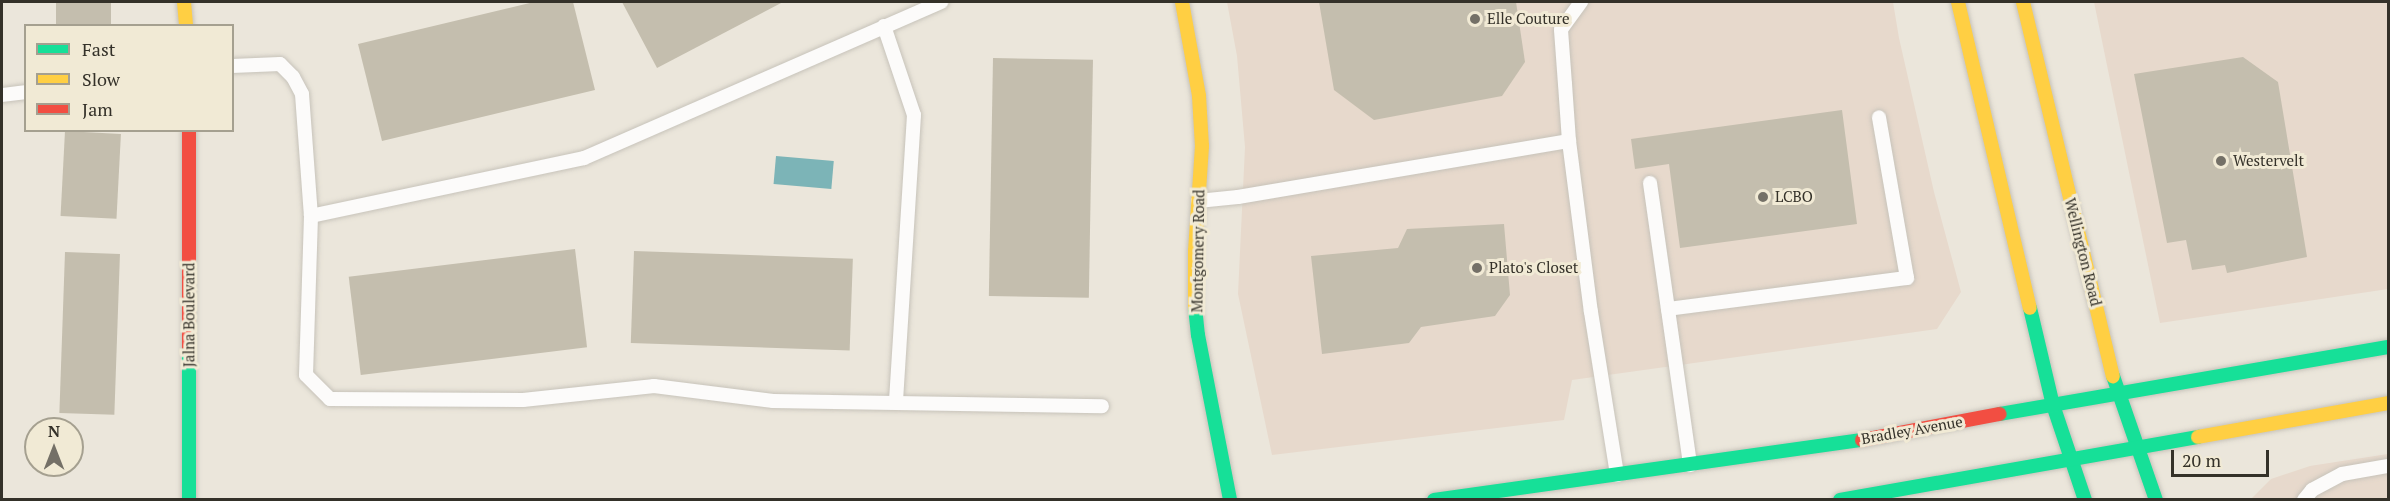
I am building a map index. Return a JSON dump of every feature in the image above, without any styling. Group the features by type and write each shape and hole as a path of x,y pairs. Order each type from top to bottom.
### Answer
{"main road":[{"path":"184,2 186,24"},
{"name":"Montgomery Road","path":"1182,2 1199,96 1202,146 1194,293 1198,335 1230,500"},
{"path":"1958,2 2053,405 2085,500"},
{"name":"Wellington Road","path":"2023,2 2117,392 2156,500"},
{"name":"Jalna Boulevard","path":"189,132 189,500"},
{"name":"Bradley Avenue","path":"1434,500 1867,439 2117,392 2388,347"},
{"path":"1840,500 2388,403"}],"lane":[{"path":"311,216 584,158 941,2"},
{"path":"1581,2 1561,30 1569,141 1591,312 1617,475"},
{"path":"884,26 914,115 896,402"},
{"path":"234,66 280,64 293,77 302,94 311,216 306,375 330,399 523,400 654,386 773,401 1102,406"},
{"path":"2,95 24,92"},
{"path":"1668,309 1907,278 1879,117"},
{"path":"1198,201 1238,197 1569,141"},
{"path":"1650,183 1690,465"},
{"path":"2304,500 2312,490 2342,474 2388,466"}],"shaded area":[{"path":"1227,2 1893,2 1934,192 1961,292 1937,329 1572,380 1564,420 1272,455 1238,294 1245,147 1237,56"},
{"path":"2094,2 2388,2 2388,289 2160,323"},
{"path":"2388,454 2388,499 2250,500 2271,479 2310,466"}],"water":[{"path":"776,156 834,161 831,189 774,184"}],"building":[{"path":"56,2 111,2 111,24 56,24"},
{"path":"534,2 573,2 595,90 382,141 358,44"},
{"path":"622,2 783,2 657,68"},
{"path":"1319,2 1516,2 1525,62 1502,96 1374,120 1334,90"},
{"name":"Westervelt","path":"2243,57 2278,82 2307,257 2227,273 2225,265 2192,270 2186,240 2167,243 2134,74"},
{"path":"993,58 1093,60 1089,298 989,296"},
{"name":"LCBO","path":"1842,110 1857,224 1680,248 1669,164 1635,169 1631,139"},
{"path":"65,132 121,134 116,219 61,216"},
{"path":"1504,224 1510,295 1495,316 1421,327 1409,343 1322,354 1311,256 1398,248 1407,229"},
{"path":"575,249 587,347 361,375 349,277"},
{"path":"634,251 853,259 850,351 631,343"},
{"path":"65,252 120,254 114,415 59,413"}],"traffic: fast":[{"path":"1195,307 1198,335 1230,500"},
{"path":"2030,308 2053,405 2085,500"},
{"path":"189,347 189,500"},
{"path":"2000,414 2388,347"},
{"path":"2113,376 2156,500"},
{"path":"1840,500 2198,437"},
{"path":"1434,500 1862,440"}],"traffic: slow":[{"path":"184,2 186,24"},
{"path":"1182,2 1199,96 1202,146 1195,251 1195,307"},
{"path":"1958,2 2030,308"},
{"path":"2023,2 2113,376"},
{"path":"2198,437 2388,403"}],"traffic: jam":[{"path":"189,132 189,347"},
{"path":"1862,440 2000,414"}],"place":[{"name":"Elle Couture","path":"1475,19"},
{"name":"Westervelt","path":"2221,161"},
{"name":"LCBO","path":"1763,197"},
{"name":"Plato's Closet","path":"1477,268"}]}
